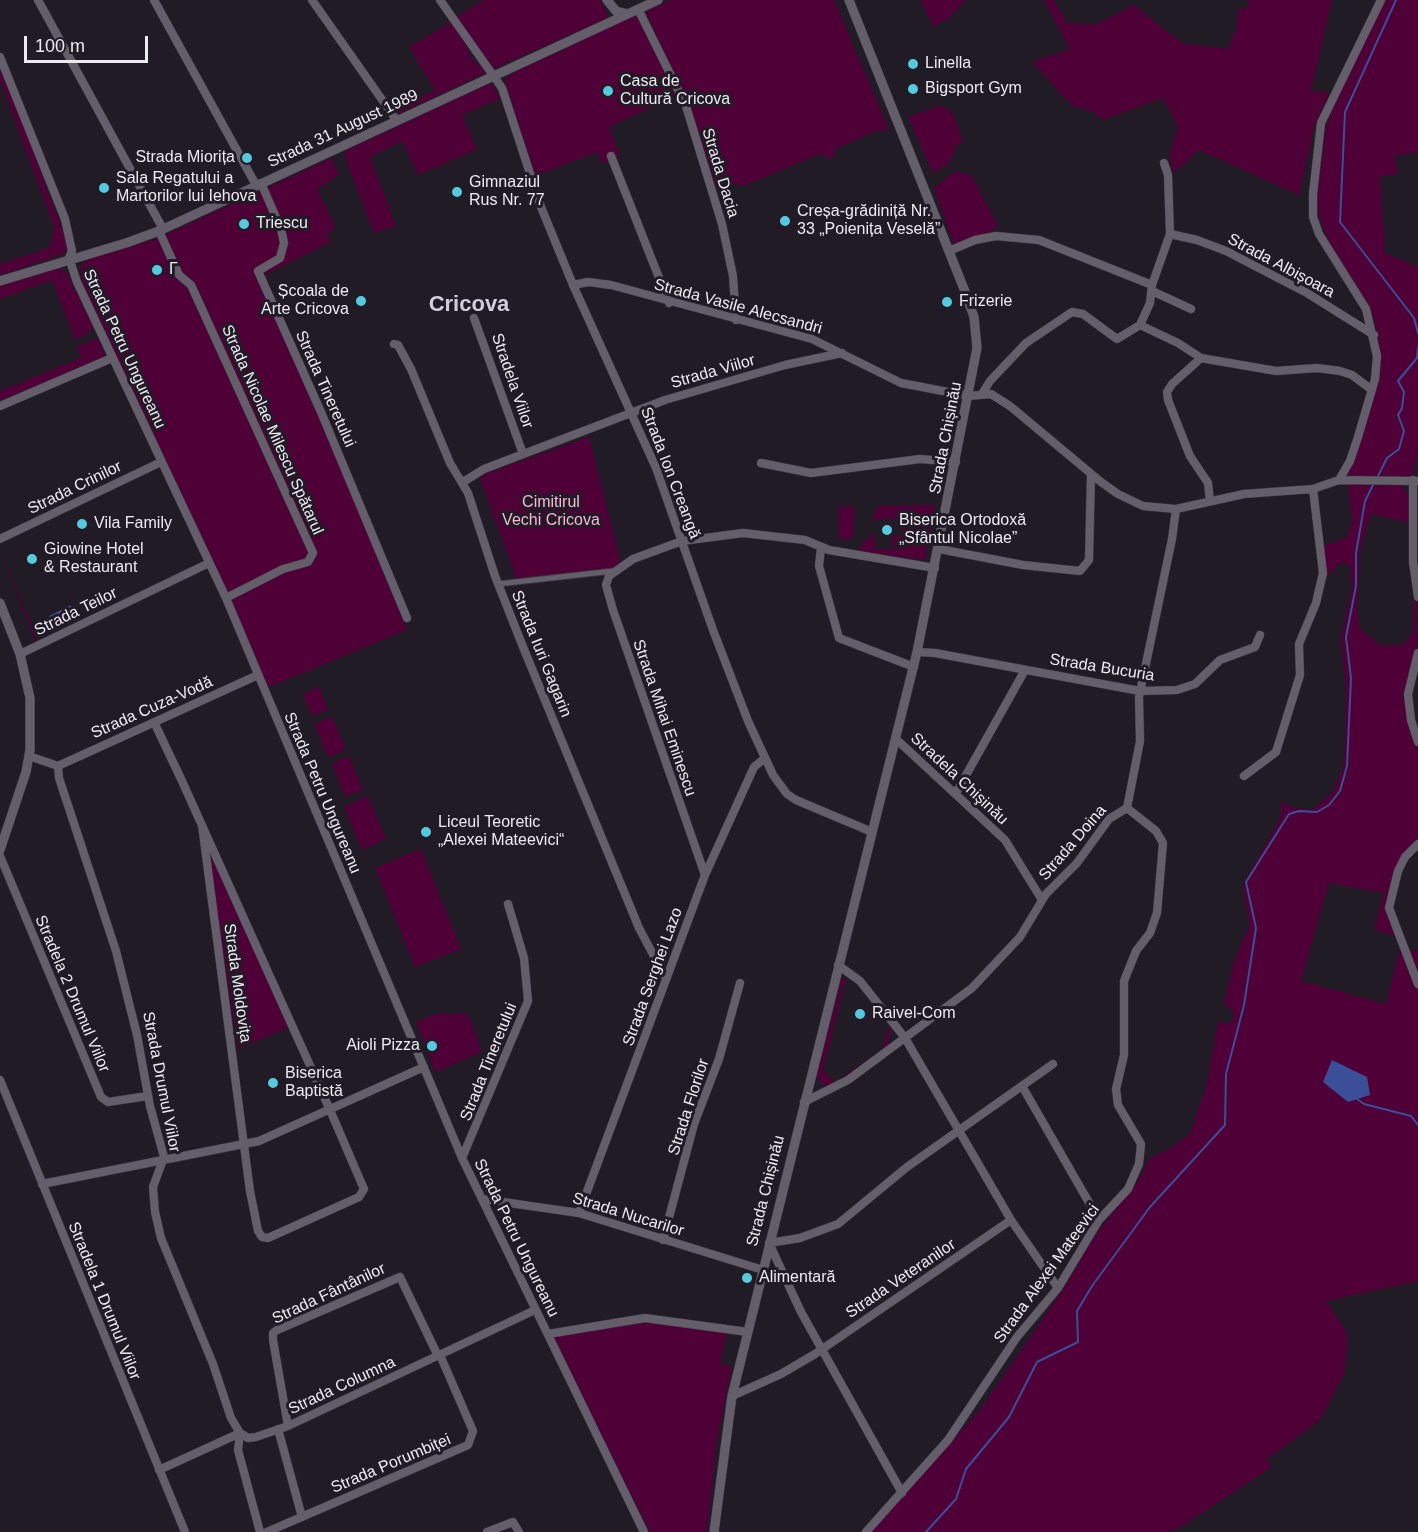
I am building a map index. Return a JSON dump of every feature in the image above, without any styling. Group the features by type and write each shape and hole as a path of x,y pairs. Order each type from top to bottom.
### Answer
{"street":[{"path":"38,0 161,230"},
{"path":"154,0 258,184"},
{"path":"312,0 397,121"},
{"name":"Strada Ion Creangă","path":"440,0 502,88 541,207 573,285 656,468 748,721 773,775 787,794 872,832"},
{"path":"607,0 616,12 628,14"},
{"name":"Strada 31 August 1989","path":"0,280 69,258 117,246 161,230 658,0"},
{"name":"Strada Chișinău","path":"714,1532 732,1396 914,667 957,462 977,348 977,330 949,251 849,0"},
{"path":"1339,480 1351,459 1372,390 1377,366 1374,335 1366,309 1319,234 1312,206 1321,123 1381,0"},
{"name":"Strada Dacia","path":"639,9 686,106 722,224 733,276 736,320"},
{"name":"Strada Petru Ungureanu","path":"0,57 65,219 72,251 69,258 112,358 226,598 462,1158 644,1532"},
{"path":"611,156 669,303"},
{"path":"1164,163 1168,175 1170,234 1152,288 1150,303 1140,324 1117,339 1083,314 1072,312 1031,339 990,381 982,393 998,398 1010,406 1090,474 1131,501 1158,509 1176,509 1251,493 1313,489 1339,480 1416,481 1413,562 1418,597"},
{"name":"Strada Tineretului","path":"258,184 284,243 280,258 258,271 321,412 407,618"},
{"name":"Strada Nicolae Milescu Spătarul","path":"161,230 179,275 191,285 313,553 308,562 283,569 226,598"},
{"name":"Strada Albișoara","path":"1170,234 1197,240 1226,251 1307,293 1374,335"},
{"path":"949,251 975,240 996,236 1039,240 1152,288 1191,309"},
{"name":"Strada Vasile Alecsandri","path":"573,285 588,282 611,285 669,303 812,339 902,383 969,396 982,393"},
{"name":"Stradela Viilor","path":"474,318 523,454"},
{"path":"1140,324 1178,343 1201,358 1276,371 1317,368 1340,370 1352,375 1372,390"},
{"name":"Strada Iuri Gagarin","path":"394,344 398,345 411,369 450,463 463,482 498,584 639,928 665,977"},
{"name":"Strada Viilor","path":"463,482 484,469 632,412 726,381 843,353"},
{"path":"0,406 112,358"},
{"path":"1201,358 1172,384 1167,392 1190,456 1208,483 1210,501"},
{"path":"761,463 812,473 920,459 957,462"},
{"name":"Strada Crinilor","path":"0,539 161,462"},
{"path":"939,549 1023,565 1080,571 1089,560 1090,474"},
{"path":"1244,776 1276,752 1300,675 1299,644 1316,603 1323,573 1313,489"},
{"name":"Strada Doina","path":"804,1102 848,1080 972,988 1020,938 1042,900 1077,863 1109,819 1127,808 1140,741 1140,690 1172,539 1176,509"},
{"path":"498,584 613,571 633,559 682,541 743,533 805,540 821,548 935,568"},
{"path":"821,548 819,566 839,638 914,667"},
{"name":"Strada Teilor","path":"20,654 209,563"},
{"name":"Strada Mihai Eminescu","path":"613,571 606,585 612,610 705,875"},
{"path":"0,603 20,654 30,698 29,756 21,794 0,850"},
{"name":"Strada Bucuria","path":"917,652 935,653 1140,690 1184,690 1195,684 1220,660 1255,647 1260,635"},
{"path":"1418,653 1408,694 1411,720 1418,742"},
{"name":"Strada Bucuria","path":"956,793 1025,670"},
{"name":"Strada Cuza-Vodă","path":"57,766 258,675"},
{"name":"Strada Moldovița","path":"154,722 202,825 362,1185 363,1193 268,1238 260,1235 256,1224 202,825"},
{"name":"Stradela Chişinău","path":"896,739 1005,840 1042,900"},
{"path":"29,756 57,766"},
{"name":"Strada Serghei Lazo","path":"579,1213 616,1117 665,977 705,875 754,767 765,758"},
{"name":"Strada Drumul Viilor","path":"57,766 116,951 164,1157 153,1187 161,1238 213,1364 231,1418 240,1433 238,1450 260,1532"},
{"name":"Strada Alexei Mateevici","path":"866,1532 948,1440 1017,1337 1058,1288 1099,1220 1128,1189 1142,1156 1140,1140 1118,1105 1116,1089 1124,1055 1124,981 1136,951 1153,926 1163,853 1161,836 1145,820 1127,808"},
{"path":"1418,844 1405,857 1398,871 1389,908 1418,984"},
{"name":"Stradela 2 Drumul Viilor","path":"0,856 101,1097 108,1102 148,1096"},
{"name":"Strada Tineretului","path":"462,1158 528,1001 524,958 508,904"},
{"path":"838,965 860,981 905,1038 1011,1220 1058,1288"},
{"name":"Strada Florilor","path":"663,1240 694,1124 719,1059 740,983"},
{"path":"902,1493 821,1349 769,1243 800,1238 838,1224 907,1167 1053,1064"},
{"path":"42,1184 164,1157 246,1144 330,1110 424,1067"},
{"name":"Stradela 1 Drumul Viilor","path":"0,1080 184,1532"},
{"path":"1022,1086 1099,1220"},
{"name":"Strada Nucarilor","path":"482,1199 579,1213 763,1270"},
{"name":"Strada Veteranilor","path":"732,1396 781,1374 821,1349 1011,1220"},
{"name":"Strada Fântânilor","path":"288,1426 272,1335 291,1324 400,1276 439,1355"},
{"name":"Strada Columna","path":"159,1470 240,1433 248,1438 256,1437 288,1426 535,1310"},
{"path":"548,1334 597,1324 645,1318 748,1332"},
{"name":"Strada Porumbiței","path":"267,1532 468,1445 473,1431 439,1355"},
{"path":"278,1429 302,1517"},
{"path":"487,1532 513,1522 519,1532"}],"green space":[{"path":"484,0 600,0 608,15 607,18 495,68 491,67 456,17"},
{"path":"670,0 834,0 889,130 876,131 835,149 834,158 825,158 822,153 741,187 739,183 720,191 713,183 688,104 646,12"},
{"path":"920,0 966,0 950,17 934,27"},
{"path":"1044,0 1054,0 1067,23 1097,24 1134,5 1182,43 1229,49 1231,39 1237,29 1238,9 1247,9 1249,0 1332,0 1311,91 1329,93 1315,124 1299,195 1199,150 1174,173 1169,157 1178,127 1163,98 1103,120 1093,112 1071,105 1032,62 1070,49"},
{"path":"1386,0 1418,0 1418,152 1395,156 1398,175 1380,176 1385,253 1418,267 1418,451 1412,477 1348,476 1381,369 1380,347 1373,313 1329,243 1319,216 1317,200 1325,132 1332,107"},
{"path":"634,16 639,18 676,96 609,127 620,156 609,162 601,162 597,152 535,176 505,80 509,75"},
{"path":"450,23 463,39 473,61 481,66 485,73 398,114 393,111 435,90 409,47"},
{"path":"0,66 68,248 63,254 0,275 0,264 46,249 51,244 54,227 0,79"},
{"path":"489,84 493,85 500,99 462,115 477,149 418,175 402,141 370,157 396,226 374,233 344,155 347,150"},
{"path":"940,105 953,113 963,142 954,147 955,151 948,164 933,173 908,117"},
{"path":"332,158 339,175 317,189 336,228 326,234 331,242 265,275 317,397 316,410 407,630 264,689 229,594 87,293 80,276 81,266 87,260 156,239"},
{"path":"955,171 971,175 997,224 995,230 959,243 953,242 934,188"},
{"path":"57,267 67,273 93,327 89,333 75,340 52,280 0,299 0,286"},
{"path":"98,338 105,356 0,401 0,391 81,358 77,347"},
{"name":"Cimitirul Vechi Cricova","path":"589,437 621,563 613,568 516,578 479,476"},
{"path":"1348,484 1398,484 1409,494 1411,523 1371,514 1360,550 1357,609 1360,629 1380,645 1403,645 1413,632 1413,599 1416,599 1418,643 1411,668 1409,721 1418,748 1418,841 1394,872 1388,891 1386,907 1394,936 1374,929 1384,893 1329,883 1301,981 1386,1004 1400,949 1406,947 1410,952 1418,950 1418,1281 1326,1301 1347,1332 1348,1345 1344,1374 1320,1420 1267,1459 1272,1467 1179,1528 1169,1532 871,1532 980,1410 1063,1290 1095,1236 1137,1183 1150,1158 1168,1150 1190,1134 1206,1087 1218,1022 1232,1023 1233,1011 1224,1005 1233,965 1249,926 1243,884 1280,819 1282,802 1295,808 1312,810 1332,793 1344,765 1346,687 1341,639 1352,587 1350,566 1341,562 1330,574 1326,574 1323,546 1346,538 1352,521"},
{"path":"935,505 925,560 859,551 864,539 867,541 871,537 868,535 872,533 875,536 875,549 899,549 899,546 892,546 892,536 902,536 902,527 909,527 909,523 902,523 902,518 871,520 878,506"},
{"path":"855,506 853,539 839,539 838,507"},
{"path":"0,550 37,637 32,645 34,637"},
{"path":"319,687 328,710 312,716 303,694"},
{"path":"332,717 346,750 328,757 314,724"},
{"path":"349,756 363,790 345,797 332,763"},
{"path":"368,796 386,839 362,850 344,807"},
{"path":"421,849 461,949 415,967 375,868"},
{"path":"211,855 289,1027 238,1049 208,856"},
{"path":"843,975 847,983 845,982 823,1071 835,1082 830,1085 822,1084 817,1076"},
{"path":"445,1012 447,1016 464,1012 471,1021 482,1052 435,1072 416,1021"},
{"path":"888,1026 891,1031 886,1051 835,1082 883,1049"},
{"path":"640,1320 727,1331 720,1364 732,1366 716,1445 707,1532 650,1532 552,1335"}],"water":[{"path":"71,605 72,614 53,624 49,616"},
{"path":"1332,1060 1367,1077 1370,1095 1348,1102 1323,1082"}],"waterway":[{"path":"1396,0 1345,112 1340,222 1414,318 1418,333"},
{"path":"1377,478 1387,458 1399,449 1404,431 1398,415 1402,408 1404,392 1398,381 1417,358 1418,348"},
{"path":"926,1532 956,1499 966,1469 1009,1417 1037,1362 1078,1342 1077,1311 1092,1286 1150,1207 1225,1125 1226,1074 1244,1005 1256,928 1246,882 1289,814 1299,811 1317,812 1329,805 1340,791 1347,766 1351,678 1346,637 1356,586 1356,553 1365,501 1374,483"},
{"path":"1357,1099 1364,1104 1411,1116 1418,1125"}],"place":[{"name":"Linella","path":"913,64"},
{"name":"Bigsport Gym","path":"913,89"},
{"name":"Casa de Cultură Cricova","path":"608,91"},
{"name":"Strada Miorița","path":"247,158"},
{"name":"Sala Regatului a Martorilor lui Iehova","path":"104,188"},
{"name":"Gimnaziul Rus Nr. 77","path":"457,192"},
{"name":"Creșa-grădiniță Nr. 33 „Poienița Veselă”","path":"785,221"},
{"name":"Triescu","path":"244,224"},
{"name":"Г","path":"157,270"},
{"name":"Școala de Arte Cricova","path":"361,301"},
{"name":"Frizerie","path":"947,302"},
{"name":"Vila Family","path":"82,524"},
{"name":"Biserica Ortodoxă „Sfântul Nicolae”","path":"887,530"},
{"name":"Giowine Hotel & Restaurant","path":"32,559"},
{"name":"Liceul Teoretic „Alexei Mateevici“","path":"426,832"},
{"name":"Raivel-Com","path":"860,1014"},
{"name":"Aioli Pizza","path":"432,1046"},
{"name":"Biserica Baptistă","path":"273,1083"},
{"name":"Alimentară","path":"747,1278"}],"district":[{"name":"Cricova","path":"469,305"}]}
